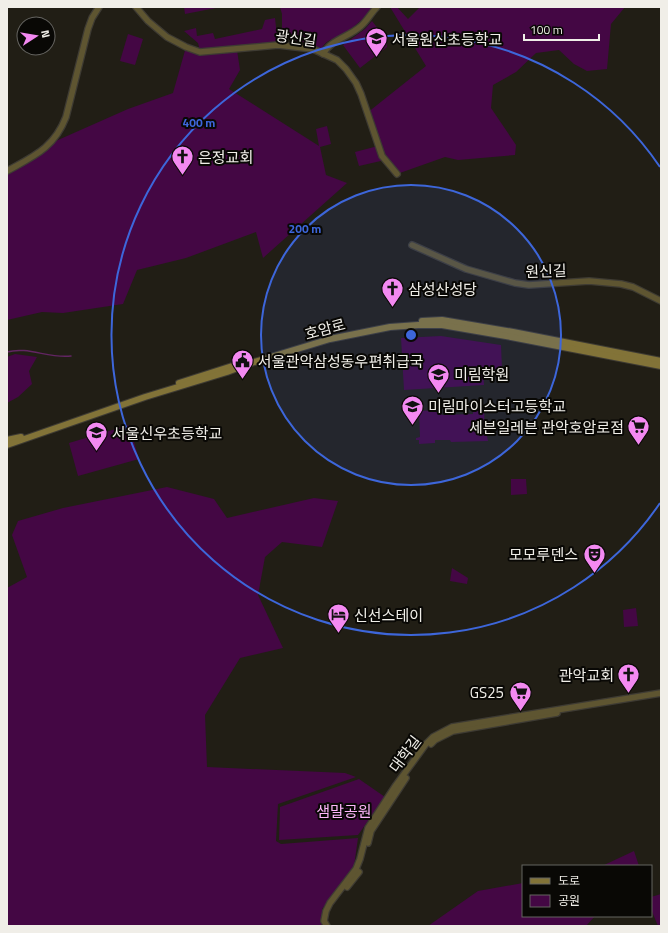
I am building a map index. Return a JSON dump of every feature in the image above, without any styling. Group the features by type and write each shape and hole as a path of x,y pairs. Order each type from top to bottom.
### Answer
{"main road":[{"path":"7,440 28,435 230,366 329,337 379,326 442,320 661,361"},
{"name":"호암로","path":"7,445 145,397 227,372 251,363 330,339 390,327 442,325 513,337 661,366"}],"street":[{"path":"7,171 44,150 62,128 88,29 92,18 99,7"},
{"name":"광신길","path":"136,7 148,21 167,37 186,47 200,52 278,45 313,49 337,60 352,77 361,94 382,156 397,174"},
{"path":"323,54 329,46 344,38 362,25 377,7"},
{"name":"원신길","path":"412,245 466,269 515,283 528,285 589,281 621,284 633,287 661,301"},
{"name":"대학길","path":"327,926 324,921 328,906 356,869 368,828 396,785 426,744 433,737 452,727 661,693"},
{"path":"331,926 327,920 330,908 355,878 363,860 371,831 408,774 434,740 453,731 661,697"}],"green space":[{"path":"184,7 221,7 185,14"},
{"path":"280,7 373,7 354,27 340,36 328,41 322,48 317,48 303,42 300,43 282,33 282,14"},
{"path":"390,7 397,7 408,19 420,7 625,7 611,24 607,69 587,71 574,64 559,50 536,53 516,72 493,85 491,108 516,145 515,155 458,160 445,157 397,174 385,160 359,166 355,152 378,146 367,113 426,66"},
{"path":"275,18 278,45 237,50 240,70 229,89 319,146 316,129 327,126 331,144 320,147 326,175 347,183 263,258 256,232 186,258 137,270 123,304 63,313 42,312 7,320 7,171 49,144 128,109 173,93 186,47 200,51 198,43 184,31 196,28 197,36 213,33 215,39 262,29 265,20"},
{"path":"372,21 386,39 387,47 360,68 343,45 365,29"},
{"path":"128,34 143,39 135,65 120,61"},
{"path":"441,336 501,345 502,369 483,370 484,385 404,390 401,338"},
{"path":"15,354 37,357 29,371 32,384 18,397 7,403 7,357"},
{"path":"473,408 484,408 485,436 487,436 488,441 451,442 450,440 435,440 435,443 419,444 419,440 416,440 416,438 420,437 419,411 441,410 442,415 473,414"},
{"path":"129,425 139,459 78,476 69,443"},
{"path":"511,479 526,479 527,494 511,495"},
{"path":"167,487 214,499 227,518 314,498 338,501 322,547 282,542 265,557 258,595 283,648 240,658 205,715 207,767 345,773 356,777 278,804 276,841 281,844 358,838 354,866 322,909 322,924 320,926 7,926 7,588 27,577 12,535 18,521 63,508"},
{"path":"452,568 468,578 467,584 450,581"},
{"path":"636,608 638,626 624,627 623,610"},
{"name":"샘말공원","path":"359,779 385,797 358,835 279,840 280,807"},
{"path":"634,851 639,865 604,865"},
{"path":"522,883 522,917 594,917 586,926 428,926 478,891"},
{"path":"661,894 661,926 658,926 652,911 652,897"}],"waterway":[{"path":"7,352 31,351 55,356 71,356"}],"place":[{"name":"서울원신초등학교","path":"376,58"},
{"name":"은정교회","path":"182,176"},
{"name":"삼성산성당","path":"393,308"},
{"name":"서울관악삼성동우편취급국","path":"242,380"},
{"name":"미림학원","path":"439,394"},
{"name":"미림마이스터고등학교","path":"412,426"},
{"name":"세븐일레븐 관악호암로점","path":"639,446"},
{"name":"서울신우초등학교","path":"97,452"},
{"name":"모모루덴스","path":"594,574"},
{"name":"신선스테이","path":"338,634"},
{"name":"관악교회","path":"629,694"},
{"name":"GS25","path":"520,712"}]}
